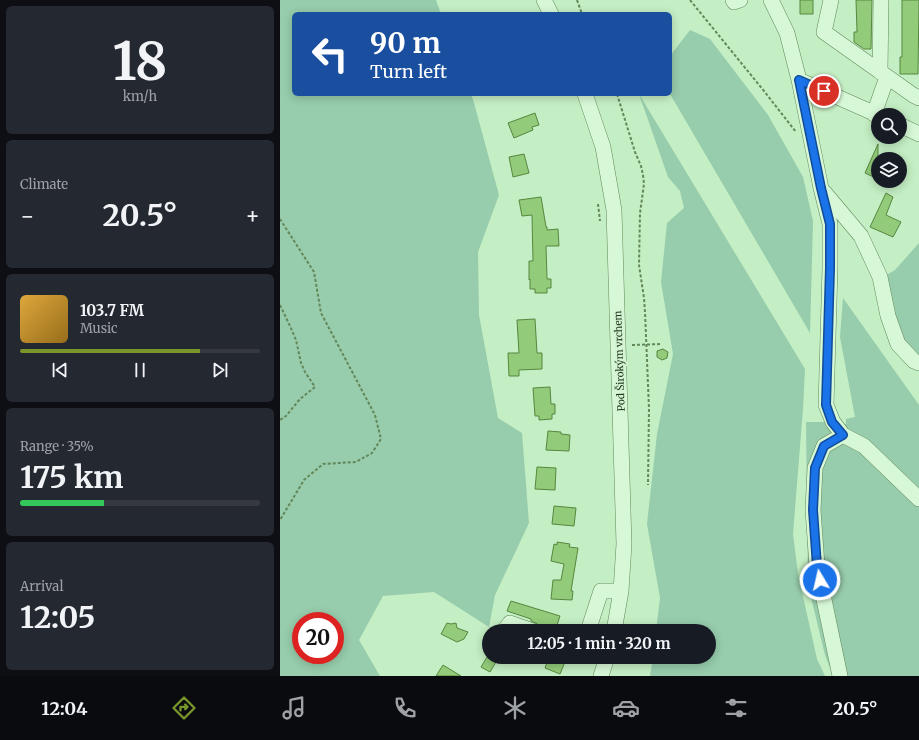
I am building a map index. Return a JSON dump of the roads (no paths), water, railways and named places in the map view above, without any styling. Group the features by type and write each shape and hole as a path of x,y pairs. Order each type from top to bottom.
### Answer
{"street":[{"path":"544,0 549,12"},
{"path":"733,0 734,2 740,0"},
{"path":"771,0 787,33 799,80 821,188 830,224 826,405 832,422 843,435 864,446 919,499"},
{"path":"831,0 824,32 919,98"},
{"path":"877,108 884,74 881,0"},
{"path":"799,80 871,112"},
{"name":"Pod Širokým vrchem","path":"586,96 603,147 614,210 624,544 621,591 615,624"},
{"path":"907,129 919,134"},
{"path":"821,188 861,236 880,277 888,316 898,344 914,361 919,363"},
{"path":"840,676 817,566 813,510 815,468 824,446 843,435"},
{"path":"590,624 601,591 621,591"},
{"path":"601,676 605,664"}]}
